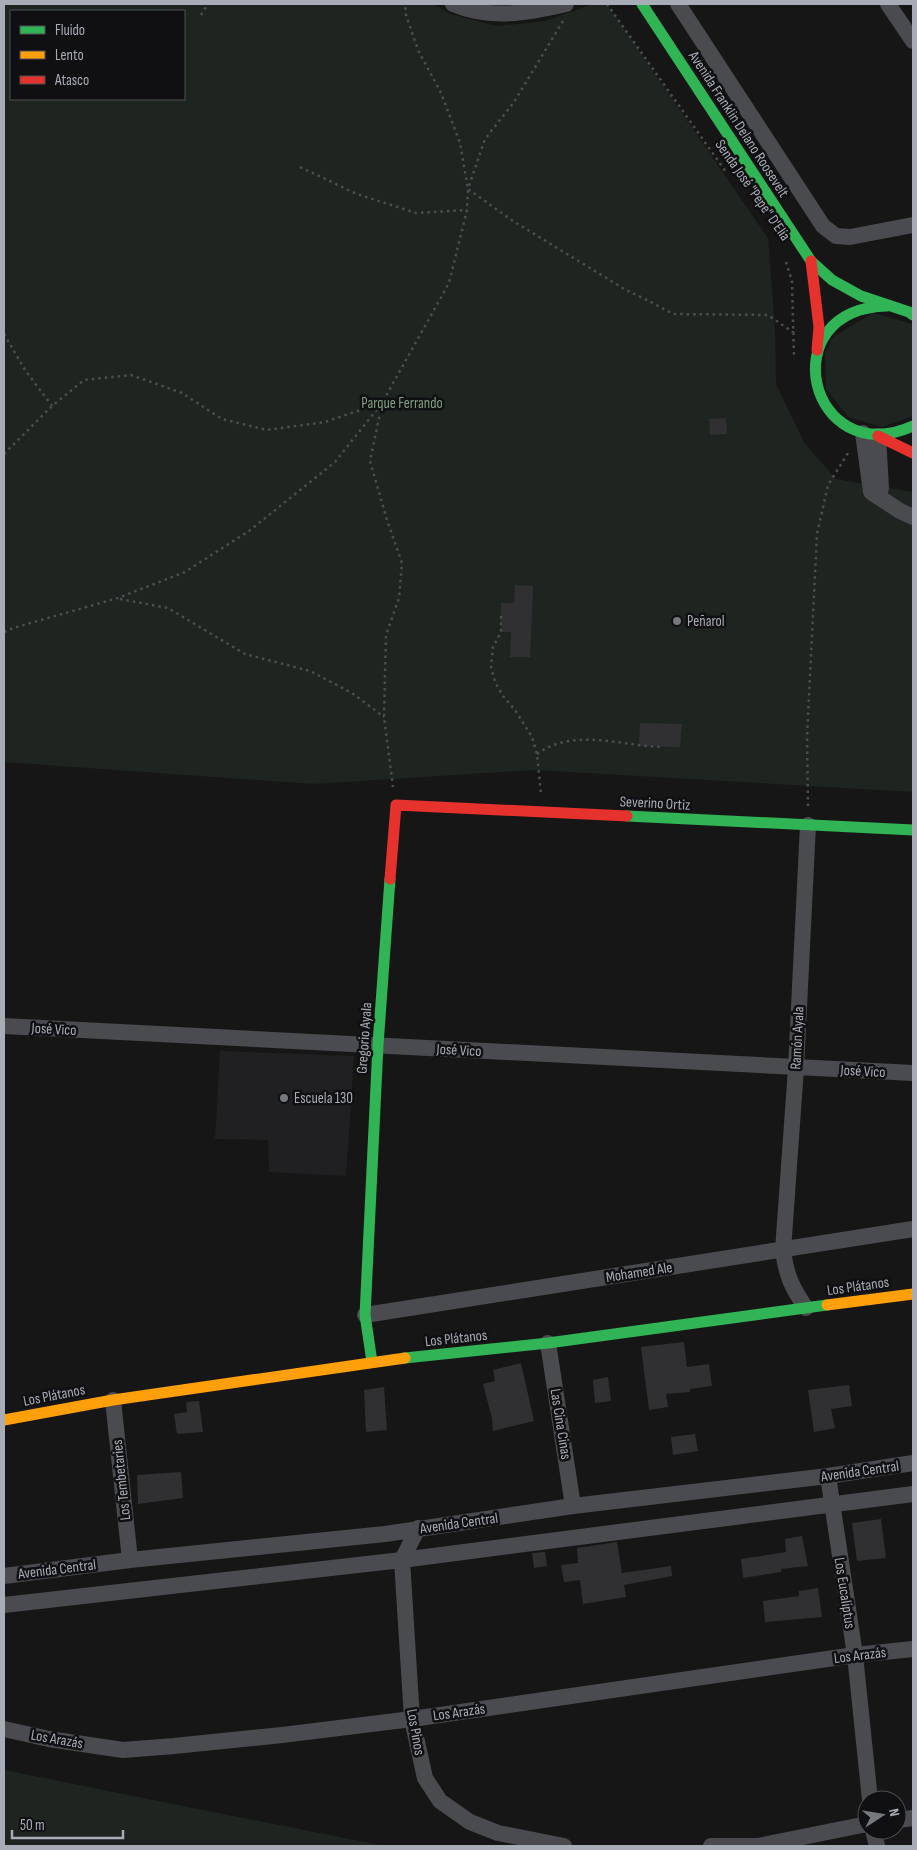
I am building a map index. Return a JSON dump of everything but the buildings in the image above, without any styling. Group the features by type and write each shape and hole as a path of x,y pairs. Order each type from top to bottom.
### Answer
{"main road":[{"name":"Avenida Franklin Delano Roosevelt","path":"649,6 811,261"},
{"path":"811,261 832,280 854,292 912,312"},
{"path":"811,261 819,327 815,362 816,383 824,404 838,420 857,432 871,434 898,433 913,426"},
{"path":"815,362 820,344 829,329 843,316 858,308 876,305 893,306"},
{"path":"871,434 913,453"},
{"name":"Severino Ortiz","path":"396,806 913,830"},
{"name":"Gregorio Ayala","path":"372,1362 364,1315 378,1045 396,806"},
{"name":"Los Plátanos","path":"4,1420 112,1400 372,1362 548,1343 913,1294"}],"street":[{"path":"452,4 489,13 565,11"},
{"path":"678,4 823,226 836,236 850,237 913,225"},
{"path":"888,4 913,41"},
{"path":"871,434 858,451 871,492 913,517"},
{"path":"871,434 880,488 878,497"},
{"name":"Ramón Ayala","path":"806,1308 793,1290 786,1270 783,1250 796,1068 808,826"},
{"name":"José Vico","path":"4,1026 913,1074"},
{"name":"Mohamed Ale","path":"364,1315 913,1229"},
{"name":"Las Cina Cinas","path":"548,1343 573,1506"},
{"name":"Los Tembetaries","path":"112,1400 130,1560"},
{"name":"Avenida Central","path":"4,1576 130,1560 385,1534 573,1506 828,1476 913,1463"},
{"name":"Los Eucaliptus","path":"828,1476 854,1655 869,1790"},
{"name":"Avenida Central","path":"4,1605 402,1560 913,1494"},
{"path":"402,1560 418,1528"},
{"path":"385,1534 402,1560"},
{"name":"Los Pinos","path":"402,1560 412,1719 425,1778 440,1801 470,1822 498,1833 564,1846"},
{"name":"Los Arazás","path":"4,1729 49,1739 123,1750 282,1735 412,1719 854,1655 913,1649"},
{"path":"711,1846 759,1846 857,1826"}],"path":[{"path":"201,15 208,4"},
{"path":"4,632 118,598 185,572 249,531 335,462 382,403 450,283 467,210 468,189 460,142 441,93 418,50 406,12 406,4"},
{"name":"Senda José \"Pepe\" D'Elía","path":"607,4 726,172"},
{"path":"468,189 485,140 514,102 565,11"},
{"path":"300,167 357,194 416,213 467,210"},
{"path":"468,189 512,221 626,290 650,300 673,314 768,315 794,333"},
{"name":"Senda José \"Pepe\" D'Elía","path":"785,259 792,281 794,361"},
{"path":"4,334 25,370 52,406"},
{"path":"4,454 52,406 84,380 132,376 182,393 222,419 267,430 325,422 382,403"},
{"path":"382,403 370,461 402,563 399,598 386,636 384,717 396,806"},
{"path":"808,826 807,737 817,534 828,485 858,451 844,447"},
{"path":"118,598 168,608 246,654 310,671 352,693 384,717"},
{"path":"501,616 501,632 493,647 491,666 495,682 503,696 516,710 532,737 537,754 542,812"},
{"path":"537,754 548,746 562,741 582,739 660,747"}],"shaded area":[{"name":"Escuela 130","path":"220,1051 354,1056 346,1176 269,1172 268,1140 215,1139"}],"green space":[{"name":"Parque Ferrando","path":"4,4 433,4 450,14 497,26 546,21 592,4 607,4 768,238 775,327 776,384 805,444 836,479 913,492 913,792 534,770 314,784 4,762"},
{"path":"873,313 913,324 913,416 882,427 848,417 826,389 825,353 833,337"},
{"path":"4,1770 384,1846 4,1846"}],"traffic: fast":[{"path":"642,4 811,261 832,280 861,296 913,315"},
{"path":"887,306 850,314 827,332 816,357 817,384 828,409 849,427 877,434 913,426"},
{"path":"627,816 913,830"},
{"path":"372,1362 365,1315 378,1045 390,879"},
{"path":"405,1358 548,1343 827,1305"}],"traffic: slow":[{"path":"827,1305 913,1294"},
{"path":"4,1420 113,1400 405,1358"}],"traffic: jam":[{"path":"811,261 819,327 817,350"},
{"path":"878,436 913,453"},
{"path":"390,879 396,805 627,816"}],"place":[{"name":"Peñarol","path":"677,621"},
{"name":"Escuela 130","path":"284,1098"}]}
